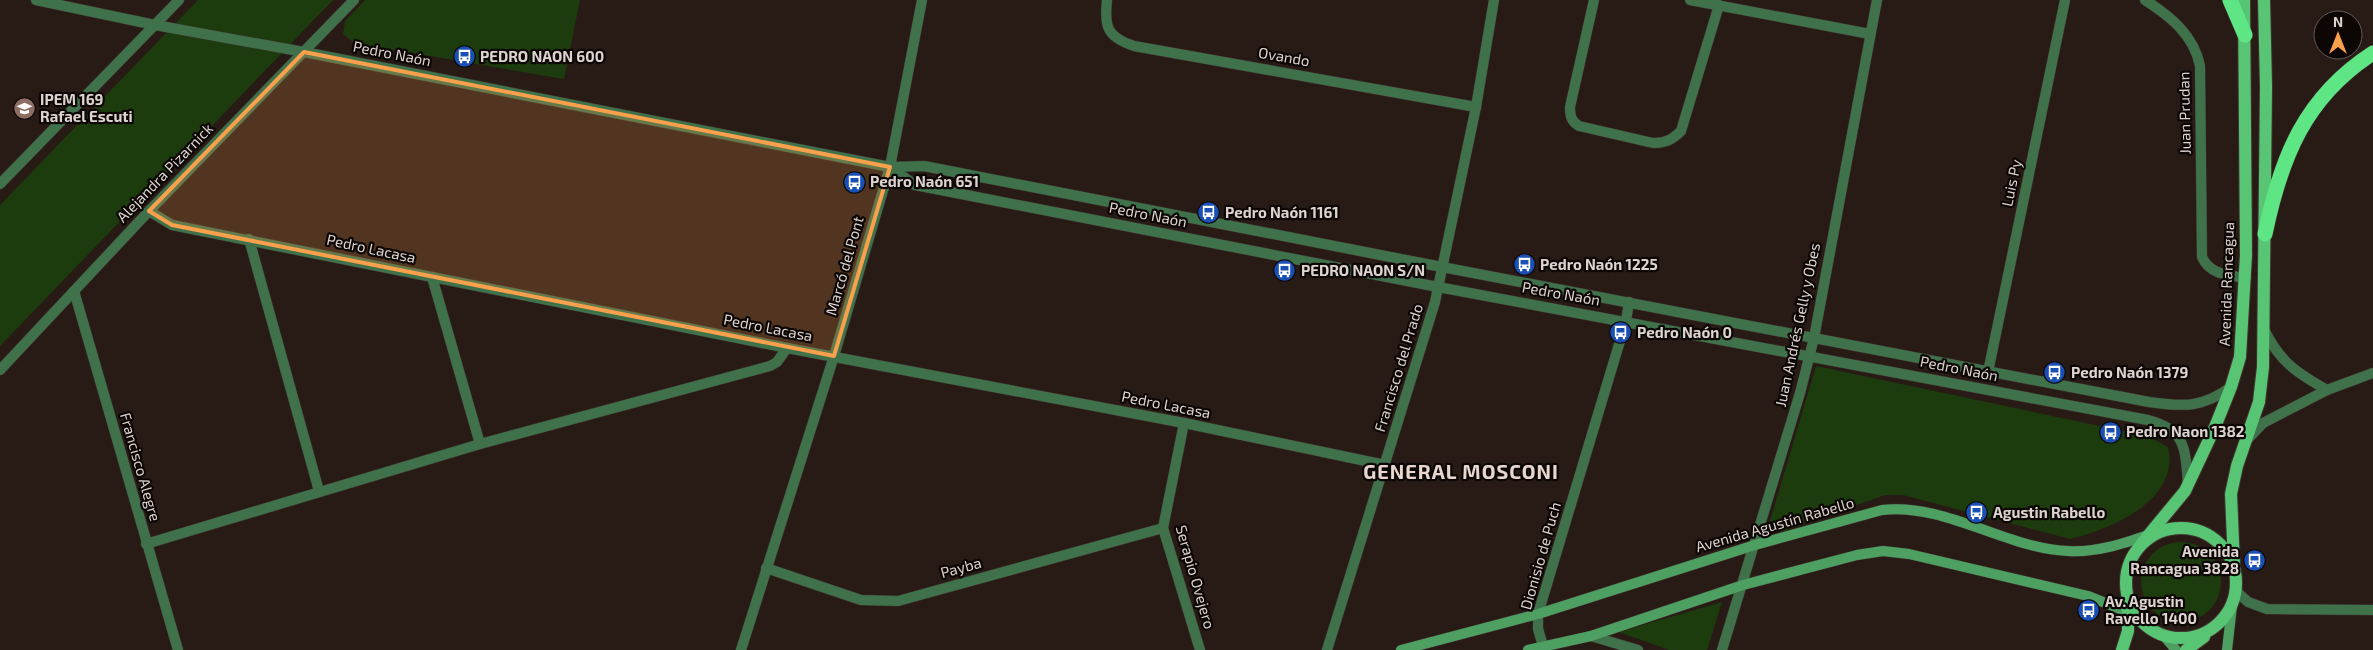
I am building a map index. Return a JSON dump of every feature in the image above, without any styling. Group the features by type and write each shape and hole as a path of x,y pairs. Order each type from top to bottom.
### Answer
{"highway":[{"path":"2230,0 2245,35"},
{"path":"2265,234 2281,168 2304,122 2335,84 2373,53"}],"main road":[{"name":"Avenida Rancagua","path":"2144,539 2177,503 2188,485 2231,387 2240,357 2246,278 2244,0"},
{"path":"2226,650 2237,578 2234,564 2231,494 2244,443 2259,402 2263,368 2266,86 2264,0"},
{"name":"Avenida Agustín Rabello","path":"1401,650 1538,614 1755,545 1864,514 1899,508 1935,514 2027,544 2068,551 2100,549 2144,539"},
{"path":"2122,650 2128,631 2126,584 2129,562 2144,539 2160,531 2182,527 2204,532 2222,545 2234,564"},
{"path":"1528,650 1591,636 1743,585 1857,555 1883,551 1909,554 2053,587 2107,603 2164,636 2176,650"},
{"path":"2128,596 2137,616 2144,624"},
{"path":"2186,650 2214,628 2232,606"},
{"path":"2164,636 2190,638 2214,628"}],"street":[{"name":"Pedro Naón","path":"36,0 155,25 304,52 890,166 924,166 1442,268 1629,302 1988,372 2173,405 2201,404 2213,400 2231,387"},
{"path":"0,184 179,0"},
{"name":"Alejandra Pizarnick","path":"0,370 149,211 354,0"},
{"name":"Marcó del Pont","path":"741,650 834,356 890,166 922,0"},
{"name":"Ovando","path":"1108,0 1106,14 1111,35 1119,41 1134,46 1476,106"},
{"name":"Francisco del Prado","path":"1327,650 1386,465 1438,287 1476,106 1494,0"},
{"path":"1594,0 1570,106 1570,116 1573,123 1579,126 1653,143 1664,143 1674,138 1681,131 1719,5"},
{"path":"1690,0 1870,34"},
{"name":"Juan Andrés Gelly y Obes","path":"1722,650 1800,393 1814,338 1877,0"},
{"name":"Luis Py","path":"1988,372 2065,0"},
{"name":"Juan Prudan","path":"2146,0 2178,25 2192,42 2198,56 2200,66 2201,247 2205,265 2222,274 2246,278"},
{"name":"Pedro Naón","path":"890,166 915,185 1438,287 1809,355 2159,423 2173,431 2182,441 2188,485"},
{"name":"Pedro Lacasa","path":"149,211 172,225 787,348 1184,423 1386,465"},
{"path":"249,239 320,490"},
{"path":"432,277 480,444"},
{"name":"Francisco Alegre","path":"74,291 178,650"},
{"name":"Dionisio de Puch","path":"1543,646 1538,629 1538,614 1626,321 1629,302"},
{"path":"2264,330 2273,348 2289,367 2327,390"},
{"path":"146,544 320,490 480,444 770,366 777,362 787,348"},
{"path":"2244,443 2264,423 2327,390 2373,373"},
{"name":"Serapio Ovejero","path":"1184,423 1163,528 1200,650"},
{"name":"Payba","path":"766,568 861,600 898,601 1163,528"},
{"path":"2236,592 2248,602 2267,609 2373,610"},
{"path":"1591,636 1638,650"}],"highlighted area":[{"path":"304,52 890,167 834,356 172,225 149,211"}],"green space":[{"path":"198,0 333,0 0,346 0,205"},
{"path":"365,0 580,0 564,79 354,43 343,34 345,21"},
{"path":"1816,366 2147,436 2168,447 2169,466 2164,482 2153,497 2139,509 2105,528 2070,539 1903,495 1885,495 1781,532 1770,521"},
{"path":"2181,542 2196,545 2209,554 2218,567 2221,582 2218,597 2209,610 2196,619 2181,622 2166,619 2153,610 2144,597 2141,582 2144,567 2153,554 2166,545"},
{"path":"1722,602 1707,650 1669,650 1619,632"}],"place":[{"name":"PEDRO NAON 600","path":"464,57"},
{"name":"IPEM 169 Rafael Escuti","path":"24,109"},
{"name":"Pedro Naón 651","path":"854,182"},
{"name":"Pedro Naón 1161","path":"1209,213"},
{"name":"Pedro Naón 1225","path":"1524,265"},
{"name":"PEDRO NAON S/N","path":"1285,271"},
{"name":"Pedro Naón 0","path":"1621,333"},
{"name":"Pedro Naón 1379","path":"2055,373"},
{"name":"Pedro Naon 1382","path":"2110,432"},
{"name":"Agustin Rabello","path":"1977,513"},
{"name":"Avenida Rancagua 3828","path":"2255,561"},
{"name":"Av. Agustin Ravello 1400","path":"2089,611"}],"district":[{"name":"GENERAL MOSCONI","path":"1461,472"}]}
